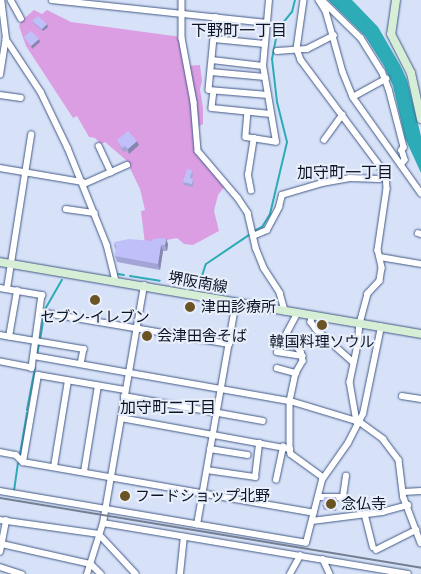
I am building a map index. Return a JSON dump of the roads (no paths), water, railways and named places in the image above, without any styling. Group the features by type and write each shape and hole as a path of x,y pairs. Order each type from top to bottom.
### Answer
{"main road":[{"path":"396,0 391,34 411,73 421,119"},
{"name":"堺阪南線","path":"0,262 421,334"}],"street":[{"path":"1,0 2,29 6,39 41,92 84,183 107,244 116,282"},
{"path":"11,0 21,18"},
{"path":"52,0 182,15 267,22"},
{"path":"182,0 182,38 194,102 198,151 238,198 248,213 253,236 264,268 280,293 285,310"},
{"path":"248,112 246,137 276,142 263,66 269,0"},
{"path":"304,0 297,49 301,60 386,174 388,189 378,250 382,268 380,281 368,294 360,323 357,352 353,362 350,384 358,422"},
{"path":"320,0 326,11 353,96 421,194"},
{"path":"320,0 361,38 386,80 404,147 402,150 405,160 402,164"},
{"path":"216,17 209,90 268,95"},
{"path":"277,51 306,49 334,35"},
{"path":"214,38 265,44"},
{"path":"0,75 6,39"},
{"path":"212,60 263,66"},
{"path":"211,72 265,77"},
{"path":"353,96 386,80"},
{"path":"214,90 212,108 271,114"},
{"path":"0,95 21,98"},
{"path":"324,140 342,115"},
{"path":"0,362 32,368 37,342 42,295 3,288 11,264 31,135"},
{"path":"251,192 248,175 254,138"},
{"path":"99,146 111,172"},
{"path":"0,168 84,183 127,165"},
{"path":"253,236 267,230 279,207 282,195 322,183 350,178 379,179 386,174"},
{"path":"68,211 95,213"},
{"path":"107,244 116,243"},
{"path":"380,257 421,264"},
{"path":"87,574 103,523 144,286"},
{"path":"9,337 17,290"},
{"path":"197,525 236,302"},
{"path":"40,312 229,344"},
{"path":"298,313 286,334 303,356 302,366 296,373 290,401 290,449 291,454 323,477"},
{"path":"312,316 311,322 316,329 353,362"},
{"path":"0,491 306,543 323,477 348,443 358,422 381,327"},
{"path":"0,335 84,349 81,364"},
{"path":"277,352 303,356"},
{"path":"34,356 290,401 358,422 383,439 399,460 403,492 421,543"},
{"path":"279,370 296,373"},
{"path":"23,462 38,375 263,421"},
{"path":"54,467 68,380"},
{"path":"84,472 98,386"},
{"path":"402,396 421,399"},
{"path":"121,418 290,449"},
{"path":"207,470 255,477 259,443"},
{"path":"276,480 283,448"},
{"path":"210,449 248,455"},
{"path":"0,452 16,455 23,462 203,492 314,513"},
{"path":"318,497 343,497 346,476"},
{"path":"403,492 421,491"},
{"path":"312,520 366,514 408,505"},
{"path":"366,514 374,549 416,530"},
{"path":"0,552 3,520 99,534 136,574"},
{"path":"103,523 323,559 386,572 408,574"},
{"path":"180,574 184,537"},
{"path":"2,544 91,564 101,574"},
{"path":"290,574 300,556"},
{"path":"323,559 330,574"},
{"path":"0,567 22,574"}],"water":[{"path":"328,0 352,0 378,27 400,65 407,80 421,136 421,173 405,138 393,86 384,66 365,36"}],"waterway":[{"path":"254,231 262,227 270,214 287,142 277,102 272,59 278,29 292,12 295,0"},
{"path":"198,288 206,264 249,235"},
{"path":"118,274 124,275"},
{"path":"130,276 160,281"},
{"path":"44,311 62,280"},
{"path":"40,340 44,315"},
{"path":"37,355 39,344"},
{"path":"27,410 35,368"},
{"path":"20,454 27,413"},
{"path":"14,491 18,463"}],"railway":[{"path":"0,498 421,568"}],"place":[{"name":"セブン-イレブン","path":"95,300"},
{"name":"津田診療所","path":"190,307"},
{"name":"韓国料理ソウル","path":"322,325"},
{"name":"会津田舎そば","path":"147,336"},
{"name":"フードショップ北野","path":"125,496"},
{"name":"念仏寺","path":"331,504"}],"district":[{"name":"下野町一丁目","path":"239,30"},
{"name":"加守町一丁目","path":"345,172"},
{"name":"加守町二丁目","path":"168,407"}]}
